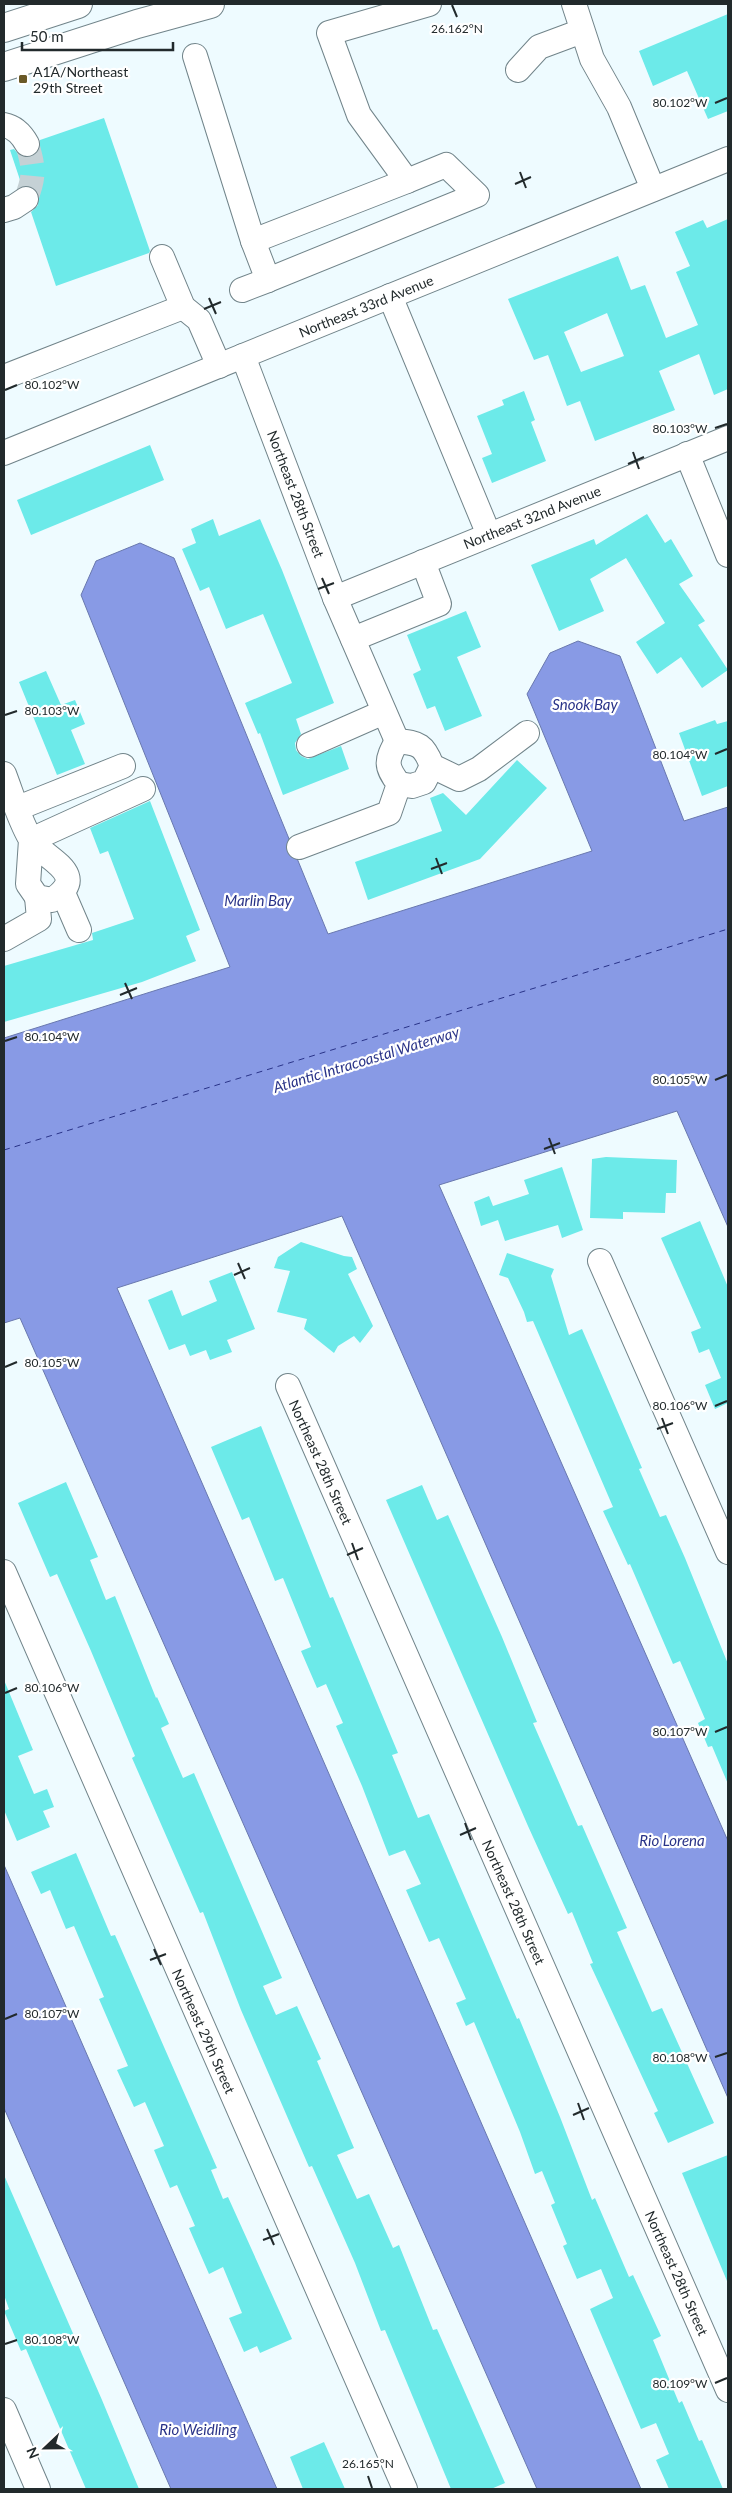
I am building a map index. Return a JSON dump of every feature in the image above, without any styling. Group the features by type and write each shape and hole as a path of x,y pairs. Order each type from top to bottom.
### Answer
{"main road":[{"path":"4,28 78,4"},
{"path":"4,67 136,24 210,4"}],"street":[{"path":"407,181 359,115 329,33 429,4"},
{"path":"574,4 592,59 619,107 645,192"},
{"path":"518,70 539,48 582,31"},
{"path":"195,56 253,241 268,280"},
{"path":"4,126 9,126 22,135 27,144"},
{"name":"Northeast 33rd Avenue","path":"4,453 728,159"},
{"path":"242,290 476,195 446,165 253,241"},
{"path":"4,210 14,207 26,199"},
{"path":"162,257 183,307 199,320 219,366"},
{"path":"390,296 489,535"},
{"path":"4,376 183,307"},
{"name":"Northeast 28th Street","path":"243,356 335,598 397,741"},
{"name":"Northeast 32nd Avenue","path":"335,598 728,438"},
{"path":"687,454 728,554"},
{"path":"353,639 439,604 423,562"},
{"path":"309,745 384,712"},
{"path":"432,766 424,782 412,786 399,784 389,772 388,758 397,741 416,743 426,751 432,766 459,779 479,769 527,733"},
{"path":"18,808 123,766"},
{"path":"4,774 31,840 28,884 37,897 39,919 4,938"},
{"path":"298,847 389,813 399,784"},
{"path":"31,840 143,789"},
{"path":"31,840 63,867 67,881 64,893 79,930"},
{"path":"37,897 52,900 64,893"},
{"path":"600,1261 728,1552"},
{"name":"Northeast 28th Street","path":"288,1386 728,2390"},
{"name":"Northeast 29th Street","path":"4,1572 405,2489"},
{"path":"4,2410 12,2451 38,2489"}],"water":[{"path":"140,543 174,558 328,934 592,851 527,694 550,653 578,641 620,656 684,821 728,807 728,1227 677,1111 439,1185 728,1841 728,2098 342,1216 117,1288 641,2489 537,2489 20,1318 4,1323 4,1038 230,967 81,595 96,561"},
{"name":"Rio Weidling","path":"4,1865 277,2489 171,2489 4,2108"}],"building":[{"path":"728,14 728,111 708,119 687,71 653,86 639,51"},
{"path":"104,118 150,251 149,253 56,286 31,212 38,205 38,192 32,187 22,186 10,150 14,149 20,156 27,158 34,156 39,150 40,140"},
{"path":"728,219 728,389 714,395 699,354 659,371 675,410 595,441 580,401 567,406 548,355 534,360 508,299 618,256 631,290 645,285 666,338 698,325 676,272 690,266 675,232 703,220 707,228","holes":["607,313 624,356 581,372 564,332"]},
{"path":"524,391 535,420 531,422 546,461 492,483 482,458 492,454 477,416 504,405 502,400"},
{"path":"150,445 164,480 31,535 17,500"},
{"path":"647,514 665,543 671,539 693,576 679,584 705,621 698,625 728,670 702,688 681,657 657,674 636,642 665,623 626,558 590,579 604,611 559,631 531,565 594,539 596,545"},
{"path":"213,519 219,536 260,519 334,703 296,719 301,734 295,743 296,750 301,756 308,759 341,746 349,769 283,795 260,733 258,734 245,703 292,683 263,614 226,629 209,587 200,591 182,549 196,543 191,529"},
{"path":"466,611 481,647 457,657 482,716 445,731 435,706 427,709 413,674 421,670 407,635"},
{"path":"46,671 61,705 75,700 85,724 71,730 85,764 57,775 19,682"},
{"path":"715,720 717,724 728,721 728,786 702,796 679,733"},
{"path":"517,760 547,788 480,859 368,900 355,862 442,831 430,798 443,793 466,815"},
{"path":"150,801 200,930 186,936 196,961 142,982 4,1022 4,966 93,940 92,933 134,919 108,851 100,854 90,828"},
{"path":"606,1157 677,1160 676,1193 666,1193 665,1213 623,1212 623,1219 590,1218 592,1159"},
{"path":"562,1167 583,1230 562,1238 558,1225 505,1241 498,1220 481,1226 474,1202 489,1196 493,1206 529,1194 524,1180"},
{"path":"700,1221 728,1287 728,1403 715,1409 705,1385 721,1378 709,1349 699,1353 691,1332 701,1328 661,1238"},
{"path":"301,1242 352,1257 357,1269 348,1274 373,1326 360,1343 354,1336 338,1346 334,1353 304,1329 307,1319 277,1312 290,1271 274,1268 278,1257"},
{"path":"507,1253 554,1269 551,1276 569,1335 582,1329 642,1468 639,1469 660,1517 666,1515 685,1558 728,1664 728,1784 712,1746 708,1747 698,1723 705,1719 680,1661 673,1664 630,1564 628,1565 603,1511 613,1507 533,1321 527,1322 508,1278 499,1275"},
{"path":"232,1272 255,1329 227,1340 232,1352 210,1360 206,1350 190,1356 185,1344 169,1350 148,1300 172,1290 182,1316 217,1301 209,1281"},
{"path":"261,1426 330,1598 333,1597 398,1753 392,1755 418,1818 429,1814 517,2019 519,2018 592,2200 595,2198 629,2277 633,2275 661,2336 653,2340 679,2403 682,2401 699,2441 702,2440 723,2489 669,2489 656,2460 669,2454 656,2423 641,2429 590,2309 613,2298 601,2269 577,2279 563,2246 567,2244 551,2205 555,2203 542,2171 535,2174 520,2132 474,2022 466,2026 456,2003 466,1999 439,1938 429,1942 406,1890 421,1884 405,1850 389,1856 336,1726 343,1723 326,1684 317,1688 301,1651 311,1647 283,1578 275,1581 249,1517 242,1520 211,1447"},
{"path":"66,1482 98,1557 90,1560 106,1600 115,1596 156,1698 169,1724 161,1728 183,1778 194,1773 282,1978 263,1986 276,2015 297,2006 321,2059 317,2061 354,2148 337,2155 357,2199 369,2194 393,2248 399,2245 433,2330 437,2329 505,2483 491,2489 451,2489 385,2330 381,2331 355,2263 312,2166 309,2167 241,2010 203,1912 200,1913 132,1758 135,1756 91,1651 57,1574 50,1577 18,1503"},
{"path":"422,1485 437,1520 448,1515 537,1722 533,1723 578,1826 582,1825 627,1928 617,1932 652,2012 662,2008 714,2123 668,2143 654,2113 658,2111 590,1964 593,1963 572,1912 568,1914 528,1826 386,1500"},
{"path":"4,1680 33,1750 18,1756 34,1794 47,1789 54,1807 43,1811 50,1827 17,1841 4,1810"},
{"path":"76,1853 111,1936 115,1935 217,2168 211,2170 223,2199 228,2197 292,2339 260,2353 257,2346 244,2352 229,2318 242,2313 223,2267 209,2274 189,2228 195,2226 177,2185 170,2188 154,2150 164,2146 145,2102 134,2107 117,2070 128,2066 99,1999 104,1997 74,1926 66,1929 50,1890 41,1894 31,1872"},
{"path":"728,2155 728,2280 727,2281 682,2173"},
{"path":"4,2175 139,2489 86,2489 26,2349 21,2351 4,2311 9,2309 4,2295"},
{"path":"324,2442 345,2489 303,2489 290,2457"}],"ferry route":[{"path":"4,1150 728,929"}],"tunnel":[{"path":"26,199 31,184 32,172 27,144"}],"place":[{"name":"A1A/Northeast 29th Street","path":"23,79"}],"water label":[{"name":"Snook Bay","path":"585,704"},
{"name":"Marlin Bay","path":"258,900"},
{"name":"Atlantic Intracoastal Waterway","path":"366,1059"},
{"name":"Rio Lorena","path":"672,1840"}]}
